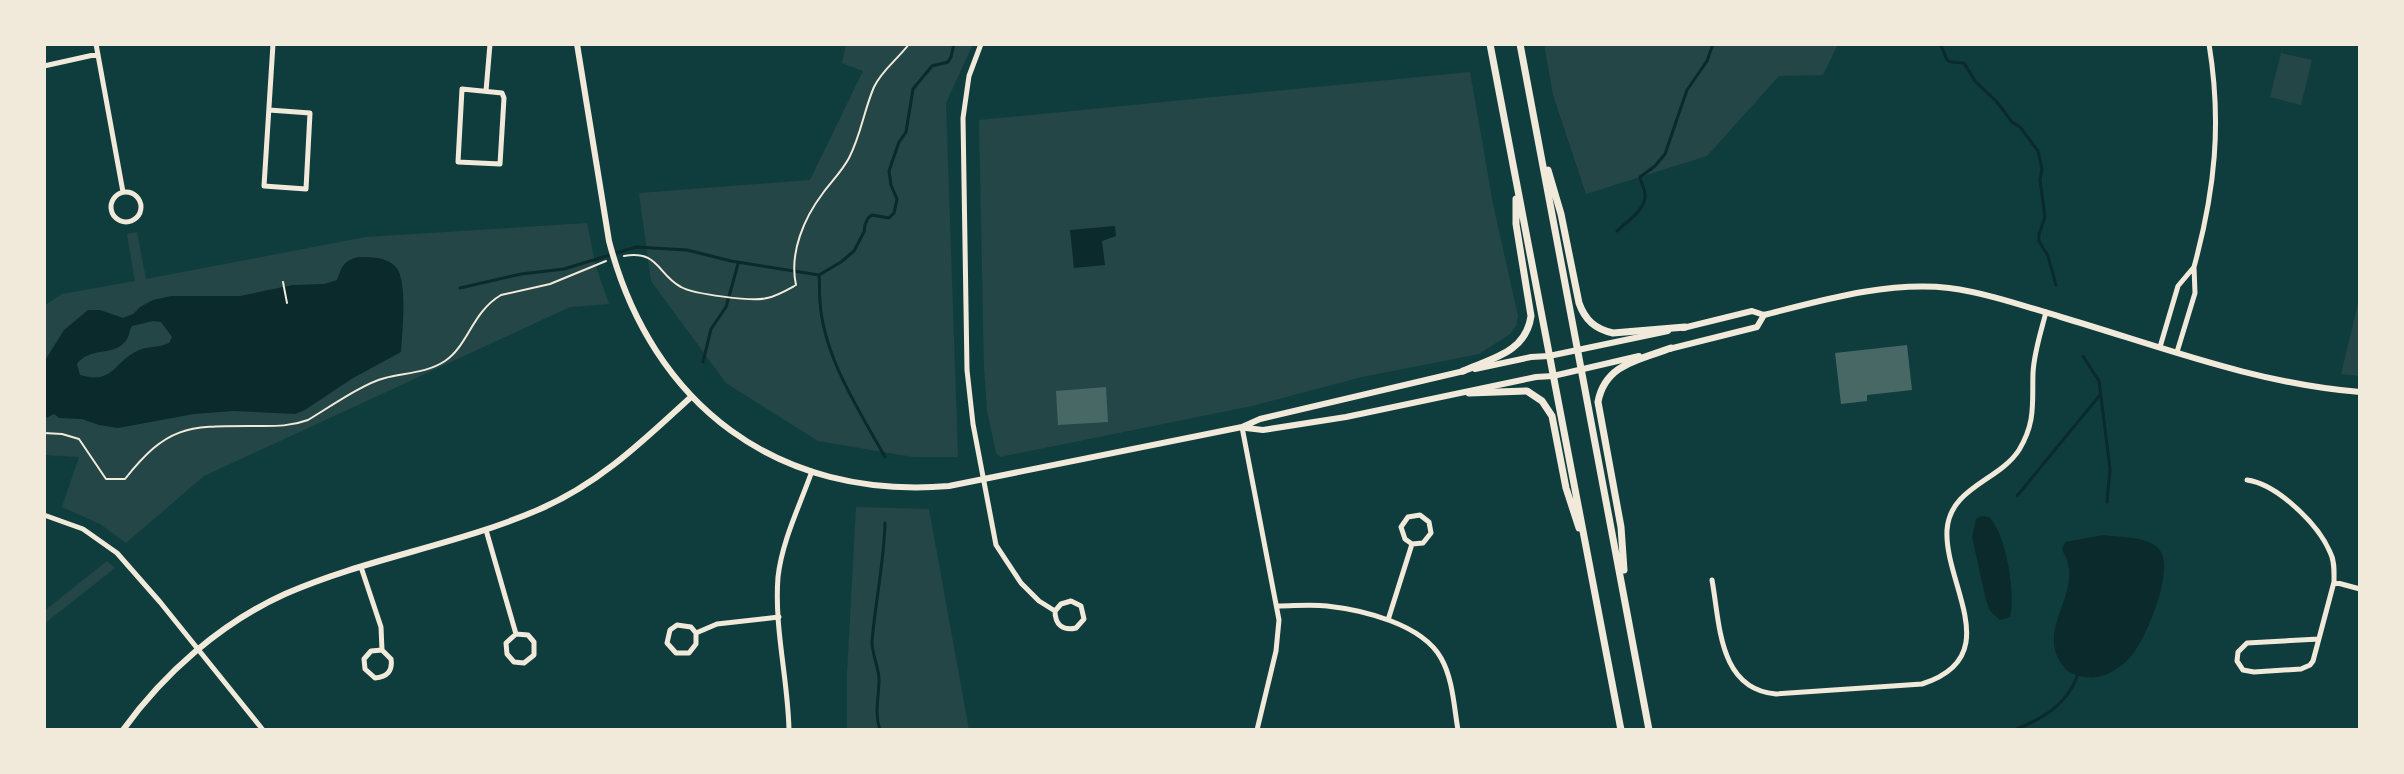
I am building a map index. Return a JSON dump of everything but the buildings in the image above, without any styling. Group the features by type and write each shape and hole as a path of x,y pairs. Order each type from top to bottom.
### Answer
{"main road":[{"path":"1490,44 1621,730"},
{"path":"1520,44 1649,730"},
{"path":"1535,122 1561,214 1582,313 1596,327 1613,333 1685,327"},
{"path":"1463,371 1516,347 1530,329 1531,316 1516,224 1517,181"},
{"path":"1626,604 1621,527 1598,402 1604,383 1617,369 1671,348"},
{"path":"1469,393 1527,391 1548,409 1566,488 1589,560"}],"street":[{"path":"96,44 123,192"},
{"path":"269,110 310,113 306,189 264,186 273,44"},
{"path":"486,91 490,44"},
{"path":"577,44 609,241 631,308 646,336 691,397 724,425 782,461 846,481 915,489 983,480 1242,427 1260,419 1463,371 1579,350 1752,311 1764,315 1843,297 1917,287 1947,288 1978,294 2286,382 2360,392"},
{"path":"981,44 969,76 963,118 967,370 996,545 1021,583 1039,601 1055,611"},
{"path":"2177,352 2195,293 2194,267 2208,213 2216,149 2215,90 2209,44"},
{"path":"44,66 98,54"},
{"path":"462,89 486,91 498,92 504,98 500,164 458,162 462,89"},
{"path":"123,192 135,194 141,204 138,216 127,221 117,218 111,207 113,200 123,192"},
{"path":"2160,347 2178,286 2194,267"},
{"path":"1712,580 1728,663 1741,681 1757,690 1776,694 1922,684 1944,675 1960,656 1967,633 1967,621 1949,553 1947,527 1956,504 1975,485 2006,464 2026,437 2034,407 2033,371 2046,312"},
{"path":"1242,427 1263,430 1346,417 1553,376 1757,327 1764,315"},
{"path":"123,730 154,690 229,626 283,595 542,509 602,475 691,397"},
{"path":"1242,427 1278,606 1279,634 1257,730"},
{"path":"789,730 778,576 812,471"},
{"path":"2247,480 2258,481 2280,494 2314,528 2330,552 2334,582 2319,639 2313,661 2301,669 2254,672 2243,670 2237,661 2238,652 2247,643 2319,639"},
{"path":"44,515 83,529 117,553 263,730"},
{"path":"1420,515 1429,522 1431,533 1423,543 1412,544 1405,539 1401,527 1408,517 1420,515"},
{"path":"486,530 516,634"},
{"path":"1388,620 1412,544"},
{"path":"361,567 381,627 382,650"},
{"path":"2334,582 2360,589"},
{"path":"1071,601 1081,606 1084,619 1076,628 1068,630 1059,625 1055,611 1061,604 1071,601"},
{"path":"1278,606 1326,606 1388,620 1412,630 1436,649 1443,661 1458,730"},
{"path":"696,633 717,624 779,617"},
{"path":"684,624 696,633 696,644 689,653 676,653 667,643 670,630 677,625 684,624"},
{"path":"516,634 528,635 534,642 534,655 528,661 514,662 507,654 506,643 516,634"},
{"path":"382,650 388,653 392,665 386,676 375,678 365,669 364,659 371,651 382,650"}],"path":[{"path":"44,433 79,439 106,479 125,479 152,448 176,432 206,426 278,427 296,424 383,378 437,365 454,352 480,313 501,295 565,278 627,255 644,255 652,259 684,289 756,300 768,298 796,285 794,265 799,238 816,202 847,161 857,141 879,78 909,44"},
{"path":"283,282 287,303"}],"shaded area":[{"path":"846,44 973,44 946,103 958,457 913,457 818,441 726,383 651,281 639,193 810,180 863,71 842,63"},
{"path":"1544,44 1838,44 1823,75 1779,76 1707,156 1586,194 1553,95"},
{"path":"2281,53 2312,60 2301,105 2270,97"},
{"path":"1470,72 1493,204 1518,316 1510,334 1479,354 1362,377 1252,406 1000,457 996,453 987,410 984,367 979,120"},
{"path":"587,223 596,267 609,304 570,307 204,476 126,543 100,524 62,507 79,457 44,455 44,306 62,294 135,281 127,234 137,232 146,279 366,237"},
{"path":"1115,226 1116,236 1102,241 1105,265 1074,268 1070,230"},
{"path":"359,257 384,259 400,274 403,308 401,352 353,378 305,410 295,414 233,411 194,414 118,428 82,419 59,418 54,414 44,419 44,362 64,330 88,310 100,310 123,318 153,300 171,296 240,296 293,285 324,284 337,280 344,264","holes":["161,322 172,337 169,343 137,351 106,375 80,375 77,364 82,359 119,347 127,339 132,326"]},
{"path":"2360,295 2360,376 2341,374"},
{"path":"856,507 929,509 969,730 847,730"},
{"path":"1989,517 1995,525 2008,564 2012,607 2010,617 2000,620 1990,611 1986,600 1972,537 1976,519"},
{"path":"2104,535 2150,543 2161,552 2164,574 2157,605 2132,655 2111,672 2098,677 2084,677 2067,670 2055,652 2056,623 2069,580 2068,565 2062,550 2065,542"},
{"path":"107,561 115,568 44,624 44,611"}],"waterway":[{"path":"460,288 521,274 564,269 636,247 687,250 731,261 819,275 854,251 868,218 872,215 889,218 894,213 897,199 889,171 899,142 906,132 913,89 932,66 948,62 954,44"},
{"path":"1617,231 1642,206 1645,193 1640,177 1665,154 1687,90 1707,61 1713,44"},
{"path":"1940,44 1947,60 1964,63 1975,81 2020,127 2038,151 2045,217 2039,241 2048,256 2056,285"},
{"path":"703,362 711,329 726,307 738,264"},
{"path":"819,276 823,322 835,362 885,457"},
{"path":"2083,356 2099,381 2110,469 2107,502"},
{"path":"2017,496 2100,395"},
{"path":"880,730 877,711 879,675 872,642 885,523"},
{"path":"2014,730 2053,709 2068,694 2078,674"}]}
